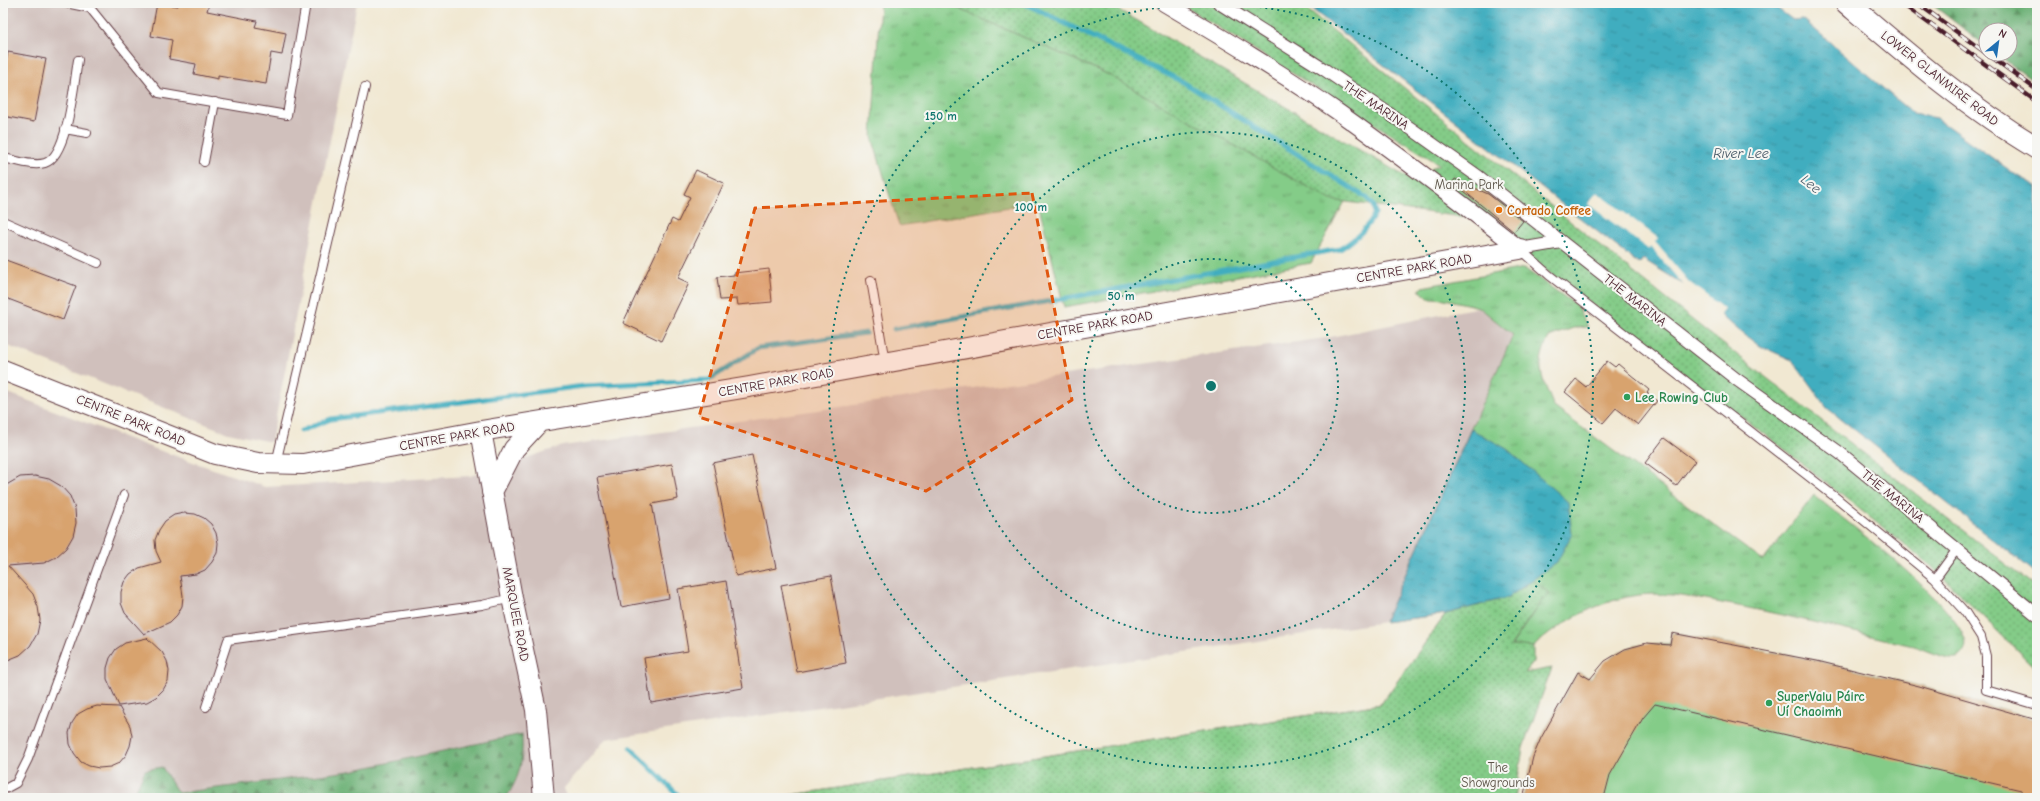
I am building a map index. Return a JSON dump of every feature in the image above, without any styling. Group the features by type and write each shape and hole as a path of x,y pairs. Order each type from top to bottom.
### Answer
{"highway":[{"name":"LOWER GLANMIRE ROAD","path":"1846,3 1921,66 2000,126 2037,148"}],"street":[{"name":"THE MARINA","path":"1164,3 1249,54 1338,112 1520,249"},
{"name":"THE MARINA","path":"1219,3 1413,130 1479,177 1736,379 1840,453 2037,615"},
{"name":"CENTRE PARK ROAD","path":"3,370 215,454 258,463 303,464 481,431 885,363 1561,242"},
{"path":"492,492 514,449 539,422"},
{"name":"MARQUEE ROAD","path":"481,431 512,598 536,710 544,798"}],"lane":[{"path":"66,3 90,8 159,93 287,115 306,3"},
{"path":"3,158 35,164 46,163 53,158 59,150 65,129 78,60"},
{"path":"276,463 365,87"},
{"path":"204,162 214,102"},
{"path":"65,129 87,133"},
{"path":"3,221 98,263"},
{"path":"1520,249 1548,275 1833,495 1935,579 1965,612 1981,637 1986,656 1986,690 2037,704"},
{"path":"871,280 885,363"},
{"path":"3,790 16,782 28,760 124,495"},
{"path":"1935,579 1957,549"},
{"path":"206,707 228,640 482,605 512,598"}],"highlighted area":[{"path":"1032,193 1072,400 926,491 699,417 755,208"}],"shaded area":[{"path":"3,3 357,3 271,442 228,433 3,344"},
{"path":"1479,307 1513,335 1384,622 606,739 564,788 566,798 3,798 3,391 147,446 265,487 470,476 563,446 1326,338"}],"green space":[{"path":"880,3 946,3 1107,74 1348,196 1311,263 1064,307 1038,202 899,226 872,137"},
{"name":"Marina Park","path":"946,3 1107,3 1413,181 1439,164 1179,3 1299,3 1700,326 2037,588 2037,670 1930,565 1766,435 1544,269 1471,218 1331,200 1107,74"},
{"path":"1930,3 2037,3 2037,84 2008,62 2018,62 2018,22 1978,22 1978,40"},
{"path":"1524,268 1576,305 1588,327 1573,328 1549,337 1544,348 1541,372 1554,407 1763,561 1814,495 1898,563 1941,605 1956,624 1965,640 1966,644 1964,653 1956,658 1943,657 1914,646 1765,611 1664,594 1632,596 1605,603 1579,615 1555,629 1533,647 1511,646 1542,600 1550,594 1540,586 1370,723 773,798 1381,704 1446,614 1384,622 1513,335 1479,307 1445,299 1430,298 1419,291 1422,287"},
{"name":"The Showgrounds","path":"1533,580 1550,594 1542,600 1511,645 1533,647 1533,663 1525,673 1552,668 1523,748 1515,798 773,798 1381,704 1446,614 1509,597"},
{"name":"SuperValu Páirc Uí Chaoimh","path":"1672,633 1817,661 1919,686 2037,720 2037,798 1523,798 1533,757 1541,738 1578,672 1590,679 1616,654 1634,646 1645,644 1670,644"},
{"path":"522,734 520,768 515,782 506,798 45,798 134,794 145,770 162,767 178,793 350,771"}],"water":[{"name":"River Lee","path":"1304,3 1770,3 1793,20 1803,19 1913,114 1936,118 2015,174 2037,186 2037,574 1827,408 1792,360 1758,345 1737,329 1697,293 1643,259 1639,264"},
{"path":"1471,429 1507,449 1568,502 1572,534 1557,562 1509,597 1446,614 1384,622"}],"pier":[{"path":"1597,192 1658,238 1655,242 1689,282 1724,309 1719,316 1696,295 1684,288 1685,287 1651,247 1649,250 1588,204"}],"building":[{"path":"157,3 178,6 179,3 209,3 207,11 257,21 255,27 286,33 282,55 271,53 266,84 218,76 218,79 194,74 196,64 169,59 172,40 151,36"},
{"path":"8,52 46,59 34,122 3,116 3,77"},
{"path":"696,170 724,183 678,278 689,283 661,341 623,323 672,219 678,222 690,197 684,194"},
{"name":"Cortado Coffee","path":"1455,179 1488,194 1523,221 1514,232 1453,182"},
{"path":"3,259 76,286 63,320 3,297"},
{"path":"769,269 772,302 738,305 737,299 720,300 717,277 734,275 734,273"},
{"name":"Lee Rowing Club","path":"1607,361 1615,367 1618,364 1649,390 1647,393 1657,401 1638,425 1616,408 1603,423 1565,392 1576,379 1586,387"},
{"path":"1664,438 1695,461 1676,486 1645,463"},
{"path":"752,455 776,568 736,576 713,463"},
{"path":"672,464 678,499 652,504 669,598 621,607 597,477"},
{"path":"35,476 49,479 61,486 70,496 75,509 76,523 73,536 66,548 56,557 44,563 8,566 33,594 38,607 40,620 37,634 30,646 20,655 3,662 3,487 20,477"},
{"path":"184,513 195,514 204,518 211,524 216,533 218,543 217,553 205,570 196,574 180,576 183,596 182,606 177,615 170,622 144,634 125,613 121,603 121,592 124,582 130,574 139,568 161,562 156,551 155,540 159,530 165,521 174,515"},
{"path":"831,576 846,663 797,672 781,585"},
{"path":"726,581 743,688 651,703 644,658 688,651 678,589"},
{"name":"SuperValu Páirc Uí Chaoimh","path":"1672,633 1817,661 1919,686 2037,720 2037,798 2024,798 2021,790 1655,704 1643,718 1610,775 1604,798 1523,798 1533,757 1541,738 1578,672 1590,679 1605,661 1625,649 1647,643 1670,645"},
{"path":"147,638 162,652 167,661 169,671 168,681 163,690 156,697 147,702 119,706 107,679 107,668 110,658 116,649 125,643"},
{"path":"97,706 119,707 130,726 132,736 126,755 119,763 110,767 99,768 89,766 81,762 74,753 70,744 69,733 72,723 78,714"}],"waterway":[{"path":"894,329 1340,249 1360,234 1375,213 1373,205 1367,198 1183,82 1024,3"},
{"path":"301,431 331,419 584,386 709,380 758,348 866,333"},
{"path":"631,748 681,798"}],"railway":[{"path":"1901,3 2037,102"},
{"path":"1917,3 2037,90"}],"place":[{"name":"Cortado Coffee","path":"1499,210"},
{"name":"Lee Rowing Club","path":"1627,397"},
{"name":"SuperValu Páirc Uí Chaoimh","path":"1769,703"}],"water label":[{"name":"Lee","path":"1811,184"}]}
